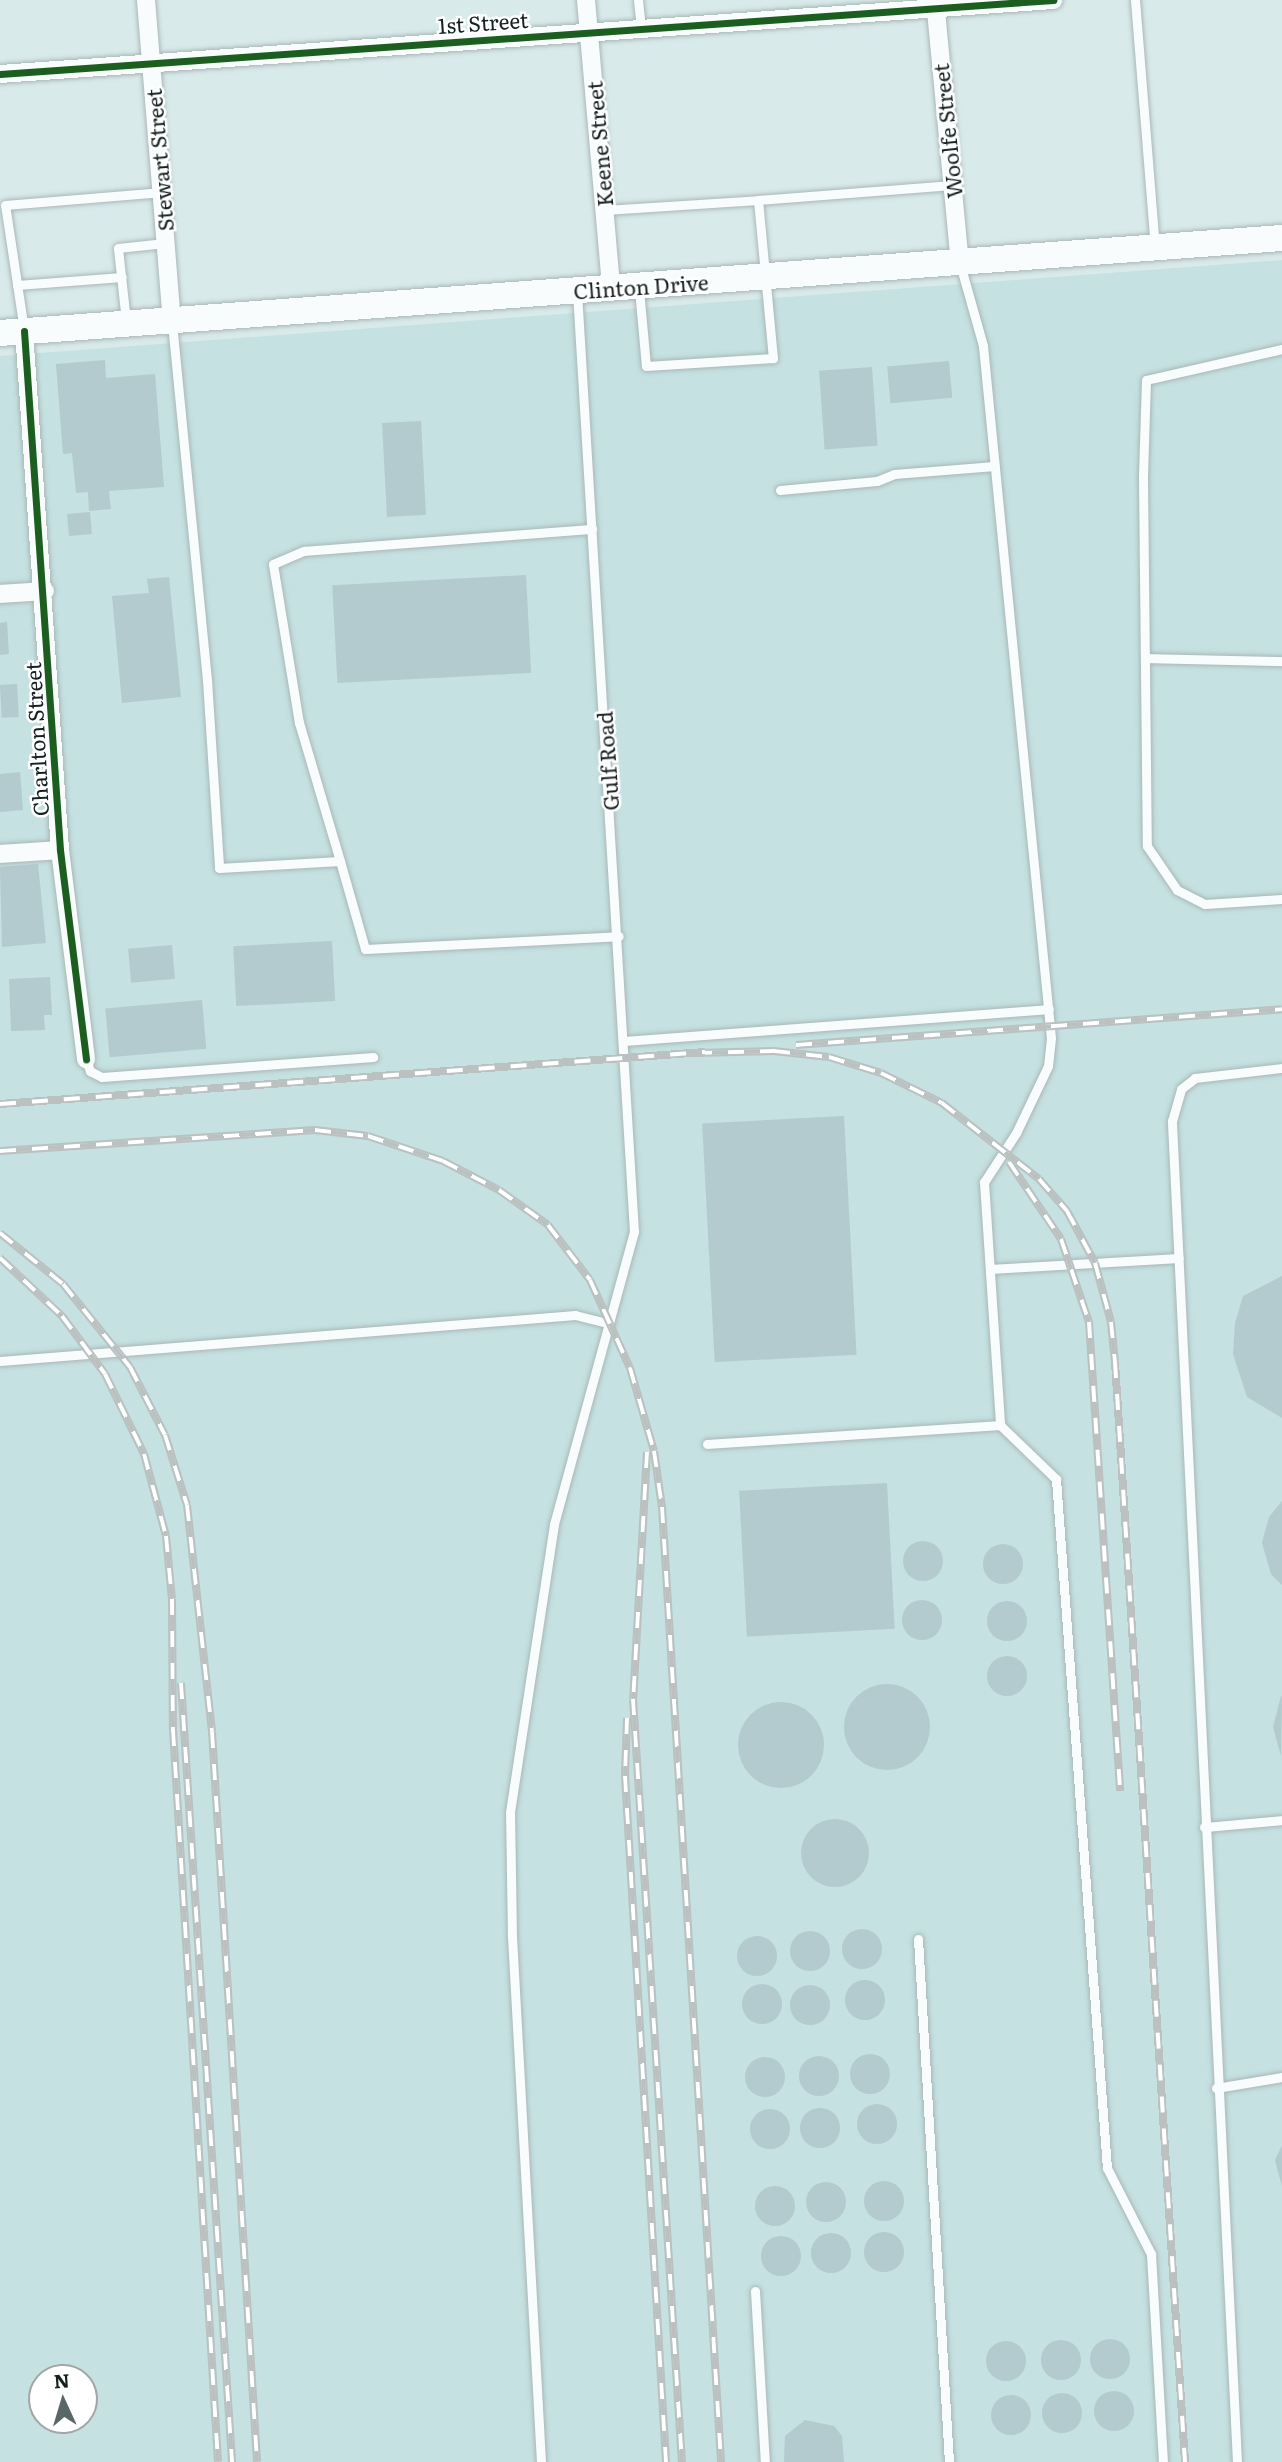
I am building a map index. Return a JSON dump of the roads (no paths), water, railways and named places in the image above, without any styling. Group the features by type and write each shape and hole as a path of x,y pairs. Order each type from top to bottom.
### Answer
{"main road":[{"name":"Clinton Drive","path":"12,332 1282,238"}],"street":[{"name":"Stewart Street","path":"146,0 172,321"},
{"name":"Keene Street","path":"586,0 611,288"},
{"name":"1st Street","path":"0,74 589,33 935,4 1053,0"},
{"name":"Woolfe Street","path":"935,4 960,263"},
{"name":"Charlton Street","path":"12,332 45,591 60,850 86,1059"},
{"path":"0,594 45,591"},
{"path":"0,854 60,850"}],"lane":[{"path":"638,0 641,29"},
{"path":"1135,0 1155,248"},
{"path":"605,210 952,185"},
{"path":"12,332 17,285 5,205 162,192"},
{"path":"639,286 646,366 773,358 758,200"},
{"path":"127,324 118,247 165,243"},
{"path":"960,263 983,346 1049,1009 1048,1066 1016,1133 984,1182 1000,1425 1056,1479 1107,2168 1151,2255 1163,2462"},
{"path":"17,285 122,277"},
{"name":"Gulf Road","path":"577,291 619,936 635,1232 606,1323"},
{"path":"172,321 207,680 219,868 340,861"},
{"path":"1282,349 1146,380 1147,846 1177,890 1205,904 1282,899"},
{"path":"780,490 877,481 894,474 995,466"},
{"path":"592,529 304,551 273,564 299,723 365,949 619,936"},
{"path":"1146,658 1282,661"},
{"path":"625,1041 1049,1009"},
{"path":"86,1059 90,1071 102,1077 373,1057"},
{"path":"1237,2462 1216,2088 1172,1121 1181,1089 1195,1078 1215,1072 1282,1068"},
{"path":"990,1269 1178,1258"},
{"path":"0,1361 575,1315 606,1323 554,1524 510,1812 512,1937 541,2462"},
{"path":"707,1444 1000,1425"},
{"path":"1204,1828 1282,1820"},
{"path":"918,1939 949,2462"},
{"path":"1216,2088 1282,2077"},
{"path":"755,2291 765,2462"}],"railway":[{"path":"796,1045 1282,1009"},
{"path":"696,1053 774,1051 829,1057 881,1073 942,1103 1039,1179 1067,1211 1095,1263 1111,1322 1115,1362 1185,2462"},
{"path":"0,1104 705,1052"},
{"path":"0,1151 315,1130 368,1136 443,1161 499,1190 548,1225 590,1280 630,1368 654,1451 662,1507 721,2462"},
{"path":"1009,1162 1061,1239 1089,1322 1120,1791"},
{"path":"0,1233 63,1284 130,1367 165,1435 187,1505 212,1732 257,2462"},
{"path":"0,1258 62,1316 105,1374 144,1454 166,1536 172,1599 173,1730 218,2462"},
{"path":"647,1452 633,1699 682,2462"},
{"path":"181,1683 232,2462"},
{"path":"627,1718 625,1776 666,2462"}]}
